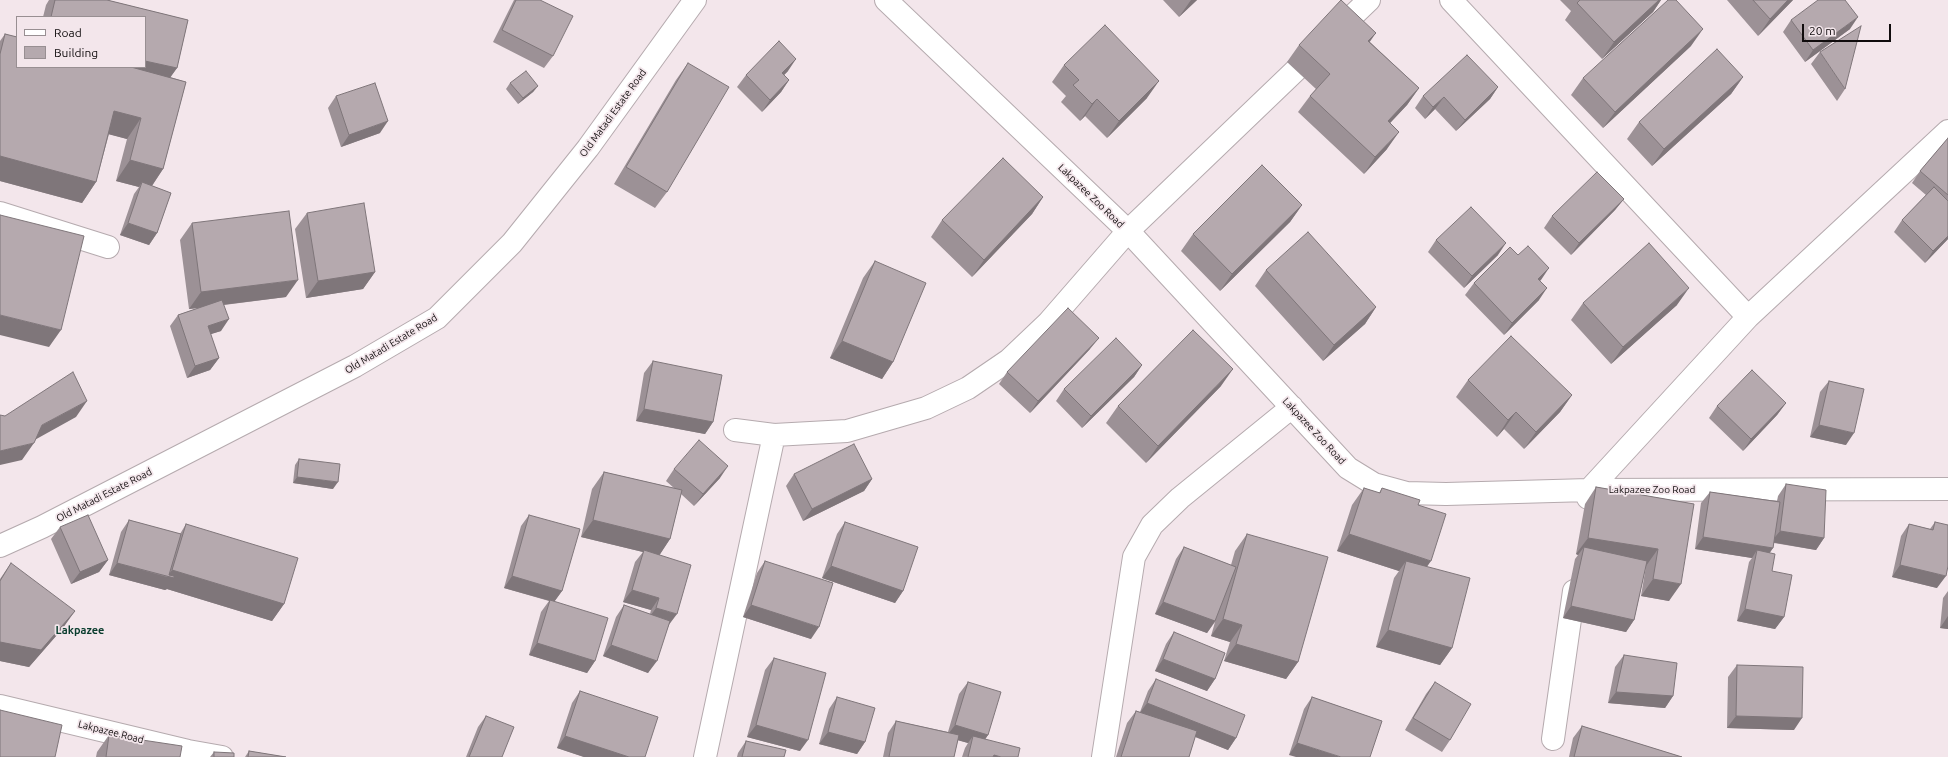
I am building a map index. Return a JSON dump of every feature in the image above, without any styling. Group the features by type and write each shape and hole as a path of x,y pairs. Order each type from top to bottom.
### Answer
{"street":[{"name":"Old Matadi Estate Road","path":"0,546 42,527 355,366 437,318 512,243 588,148 696,0"},
{"name":"Lakpazee Zoo Road","path":"886,0 1128,231 1348,468 1374,484 1407,493 1446,494 1589,490 1948,488"},
{"path":"735,430 774,435 847,431 926,408 968,388 1010,360 1048,323 1128,231 1369,0"},
{"path":"1451,0 1748,317"},
{"path":"1584,521 1589,490 1748,317 1948,131"},
{"path":"0,213 108,247"},
{"path":"1103,757 1134,557 1152,525 1180,498 1292,407"},
{"path":"705,757 774,435"},
{"path":"1553,739 1578,568"},
{"name":"Lakpazee Road","path":"0,706 187,754 222,757"}],"building":[{"path":"55,0 107,0 188,20 177,68 146,61 146,16 51,16"},
{"path":"516,0 540,0 573,16 553,56 502,30"},
{"path":"1341,0 1376,33 1368,41 1419,88 1388,121 1399,132 1375,157 1310,96 1330,74 1299,45"},
{"path":"1580,0 1659,0 1614,42 1577,3"},
{"path":"1668,0 1676,0 1703,29 1615,112 1583,78"},
{"path":"1753,0 1788,0 1770,19"},
{"path":"1818,0 1845,0 1858,17 1813,50 1791,20"},
{"path":"1105,25 1159,81 1119,121 1097,99 1092,104 1073,85 1079,80 1064,65"},
{"path":"1861,26 1845,89 1820,52"},
{"path":"5,34 16,37 16,68 135,68 186,82 163,169 130,160 141,118 114,111 96,182 0,156 0,54"},
{"path":"779,41 796,59 782,73 789,80 770,100 746,75"},
{"path":"1717,49 1743,77 1664,149 1639,122"},
{"path":"1467,55 1498,87 1465,120 1444,97 1433,107 1423,96"},
{"path":"688,63 729,87 667,192 626,167"},
{"path":"526,71 538,86 523,98 510,83"},
{"path":"375,83 388,121 349,135 336,96"},
{"path":"1948,138 1948,195 1920,171"},
{"path":"1003,158 1043,197 984,260 942,220"},
{"path":"1262,165 1302,205 1232,274 1193,234"},
{"path":"1597,172 1624,199 1579,243 1552,216"},
{"path":"142,182 171,193 157,233 128,223"},
{"path":"1934,187 1948,201 1948,236 1933,251 1902,220"},
{"path":"364,203 375,272 318,281 307,213"},
{"path":"1471,207 1506,243 1472,276 1436,240"},
{"path":"289,211 298,280 201,292 192,223"},
{"path":"0,215 84,236 61,330 0,315"},
{"path":"1308,232 1376,307 1334,345 1266,270"},
{"path":"1649,243 1689,288 1623,347 1583,303"},
{"path":"1528,246 1549,268 1538,279 1547,288 1512,323 1474,283 1510,247 1518,255"},
{"path":"875,261 926,283 893,362 842,341"},
{"path":"222,300 229,319 208,326 219,358 195,366 178,315"},
{"path":"1068,308 1099,338 1038,401 1007,372"},
{"path":"1193,330 1233,369 1158,446 1118,406"},
{"path":"1511,336 1572,395 1536,432 1516,412 1508,420 1468,380"},
{"path":"1116,338 1142,365 1091,416 1064,389"},
{"path":"653,361 722,375 713,422 644,409"},
{"path":"1752,370 1786,403 1751,439 1717,406"},
{"path":"73,372 87,401 42,425 34,443 0,451 0,415 5,416"},
{"path":"1829,381 1864,389 1854,433 1819,425"},
{"path":"699,440 728,466 703,494 674,469"},
{"path":"854,444 872,479 812,509 794,474"},
{"path":"299,459 340,464 338,482 297,477"},
{"path":"604,472 682,490 670,539 593,520"},
{"path":"1786,484 1826,490 1824,538 1780,531"},
{"path":"1596,487 1694,504 1681,584 1653,579 1658,549 1588,538"},
{"path":"1364,488 1380,493 1382,488 1420,500 1418,505 1446,514 1431,561 1349,534"},
{"path":"1710,492 1780,502 1773,548 1703,537"},
{"path":"88,515 108,560 80,572 60,527"},
{"path":"529,515 580,529 562,591 512,576"},
{"path":"129,520 181,534 169,575 174,576 174,578 117,563"},
{"path":"845,522 918,547 903,591 831,566"},
{"path":"1935,522 1948,525 1948,566 1946,576 1900,565 1909,524 1933,530"},
{"path":"186,524 298,558 284,604 172,570"},
{"path":"1247,534 1328,557 1298,662 1236,644 1242,625 1223,619"},
{"path":"1184,547 1236,567 1215,621 1163,602"},
{"path":"1584,547 1647,561 1634,620 1571,606"},
{"path":"644,550 691,565 677,614 656,608 659,598 632,590"},
{"path":"1757,550 1775,554 1772,571 1792,575 1784,617 1745,609"},
{"path":"765,561 833,583 819,627 751,605"},
{"path":"1406,561 1470,578 1452,648 1388,630"},
{"path":"11,563 75,611 41,650 0,642 0,581"},
{"path":"550,600 608,618 595,661 537,643"},
{"path":"624,605 670,621 657,661 611,645"},
{"path":"1174,632 1225,653 1215,679 1163,659"},
{"path":"1624,655 1677,663 1673,696 1616,692"},
{"path":"774,658 826,673 808,740 756,725"},
{"path":"1737,665 1803,667 1802,718 1736,716"},
{"path":"1156,679 1245,715 1236,738 1147,703"},
{"path":"968,682 1001,692 988,735 955,725"},
{"path":"1435,682 1471,704 1450,740 1413,718"},
{"path":"580,691 658,717 645,757 629,757 565,736"},
{"path":"837,697 875,708 865,742 828,732"},
{"path":"1312,697 1382,721 1370,757 1341,757 1297,743"},
{"path":"0,710 62,725 55,757 0,757"},
{"path":"1136,711 1197,731 1189,757 1121,757"},
{"path":"486,716 514,727 502,757 469,757"},
{"path":"896,721 959,735 954,757 889,757"},
{"path":"1582,726 1682,757 1574,757"},
{"path":"109,735 182,746 180,757 106,757"},
{"path":"973,736 1020,748 1018,757 1001,757 994,755 993,757 968,757"},
{"path":"746,741 786,750 784,757 742,757"},
{"path":"249,751 286,757 248,757"},
{"path":"214,752 234,753 234,757 214,757"}],"district":[{"name":"Lakpazee","path":"80,630"}]}
